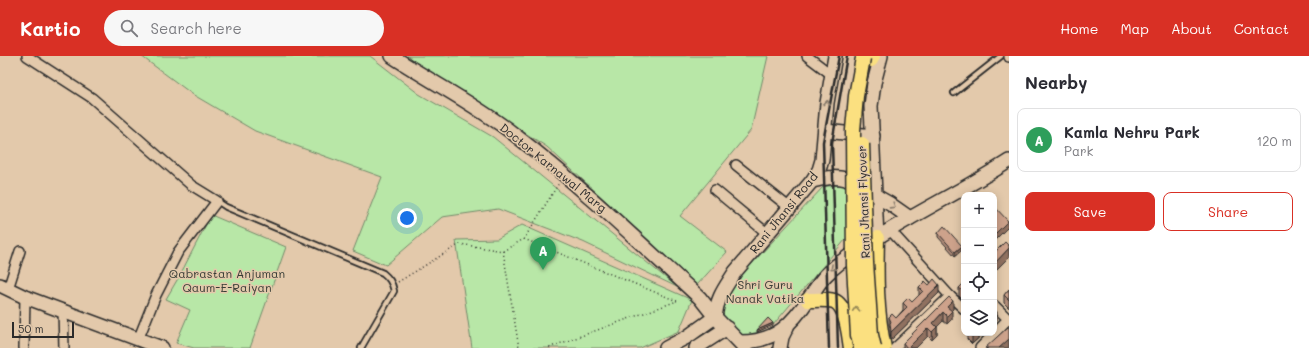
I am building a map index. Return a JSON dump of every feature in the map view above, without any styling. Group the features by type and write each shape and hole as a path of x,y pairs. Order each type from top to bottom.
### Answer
{"main road":[{"name":"Doctor Karnawal Marg","path":"392,56 470,104 514,134 589,196 700,298 715,317"},
{"name":"Rani Jhansi Road","path":"715,317 718,298 736,272 812,182 820,166 827,103 835,56"},
{"name":"Rani Jhansi Flyover","path":"861,348 858,335 854,265 853,130 856,96 863,56"},
{"name":"Rani Jhansi Flyover","path":"872,56 864,97 862,132 866,263 871,335 874,348"},
{"path":"881,56 874,83 871,106 879,318 884,348"},
{"path":"825,131 873,136"},
{"path":"780,348 782,337 787,327 825,276 840,262 910,218 979,180 1009,161"},
{"path":"812,182 826,178 846,179 897,208 910,218"},
{"path":"4,287 25,297 162,348"},
{"path":"700,298 718,298"},
{"path":"808,300 831,300 840,305 844,315 851,348"},
{"path":"666,348 687,337 715,317 743,345 759,341 787,327"},
{"path":"696,348 727,328"}],"street":[{"path":"27,56 92,98 191,185 216,201 178,252 156,295 138,340"},
{"path":"806,56 832,75"},
{"path":"736,165 790,208"},
{"path":"715,190 768,234"},
{"path":"890,230 961,307"},
{"path":"4,287 20,251"},
{"path":"895,348 950,296"},
{"path":"24,348 25,297"},
{"path":"980,348 1009,319 997,308"},
{"path":"63,310 64,348"}],"lane":[{"path":"954,93 1001,56"},
{"path":"216,201 226,207 383,273 389,278 393,285 394,291 361,348"}],"path":[{"path":"393,285 460,244 503,251 524,239 564,175"},
{"path":"524,239 677,301 548,348"},
{"path":"503,251 519,348"}],"green space":[{"path":"141,56 370,56 419,94 493,137 677,287 583,242 498,209 442,217 386,265 353,251 382,177 255,131 192,94"},
{"path":"407,56 768,56 751,130 680,216 727,252 697,285 547,147"},
{"name":"Shri Guru Nanak Vatika","path":"843,185 852,188 857,226 773,325 768,320 757,332 763,337 738,335 726,322 721,313 721,302 723,295 823,187"},
{"name":"Qabrastan Anjuman Qaum-E-Raiyan","path":"211,215 286,247 250,348 194,348 176,343 190,310 166,299"},
{"path":"522,225 692,300 679,331 640,348 472,348 456,240 497,239"}],"building":[{"path":"997,209 1008,221 997,232"},
{"path":"944,226 961,245 961,247 955,252 938,233"},
{"path":"1005,242 1009,246 1009,248 997,261 997,250"},
{"path":"934,279 939,285 891,332 891,322 889,317 892,314 896,318 907,307 903,303 908,298 912,302 923,291 919,287 925,281 929,285"},
{"path":"1009,289 1009,300 1004,295"},
{"path":"949,297 953,301 947,307 952,311 947,316 943,312 933,323 937,327 932,332 928,328 907,348 903,343"},
{"path":"768,318 773,323 757,330"},
{"path":"1008,327 1009,339 999,348 985,348"}],"railway":[{"path":"829,348 823,142 839,56"},
{"path":"838,348 832,143 847,56"}],"place":[{"name":"Kamla Nehru Park","path":"543,270"}]}
